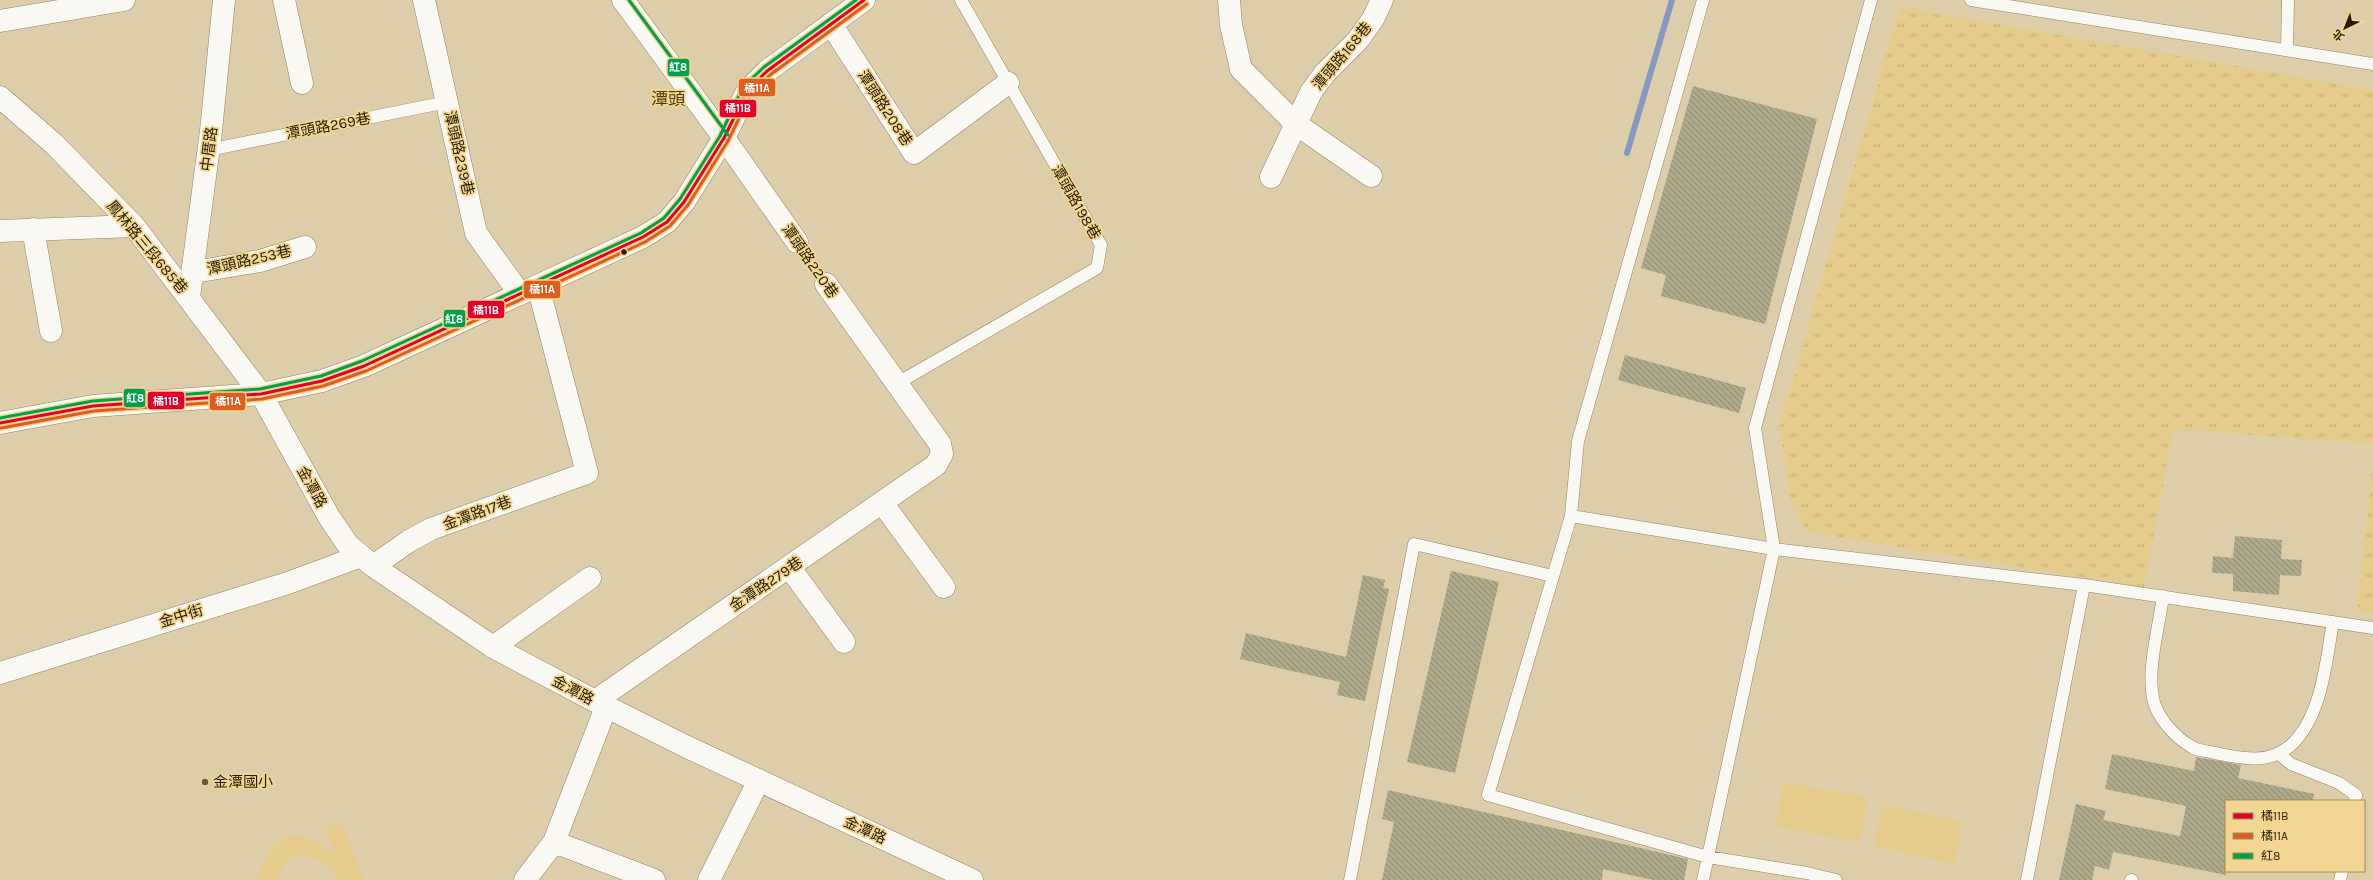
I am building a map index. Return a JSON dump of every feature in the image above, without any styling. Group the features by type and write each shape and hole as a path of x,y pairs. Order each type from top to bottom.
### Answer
{"street":[{"path":"0,21 124,0"},
{"name":"中厝路","path":"189,297 194,272 224,0"},
{"path":"284,0 302,82"},
{"name":"潭頭路239巷","path":"424,0 476,233 529,290"},
{"name":"潭頭路220巷","path":"623,0 724,138 797,242"},
{"path":"0,423 93,406 261,394 322,381 364,366 643,237 667,222 684,202 724,138 747,91 767,71 864,0"},
{"path":"1229,0 1231,25 1241,69 1296,124 1371,176"},
{"name":"潭頭路168巷","path":"1271,177 1311,92 1326,73 1358,40 1373,20 1382,0"},
{"name":"潭頭路208巷","path":"831,24 914,153 1008,83"},
{"name":"鳳林路三段685巷","path":"0,97 54,144 134,226 261,394"},
{"path":"0,231 134,226"},
{"path":"33,229 51,331"},
{"name":"潭頭路253巷","path":"194,272 260,261 305,247"},
{"name":"潭頭路220巷","path":"826,284 940,444 942,454 936,465"},
{"name":"金潭路17巷","path":"367,561 431,529 587,473 529,290"},
{"name":"金潭路","path":"261,394 329,517 348,545 367,561 493,647 600,704 972,880"},
{"name":"金潭路279巷","path":"600,704 936,465"},
{"path":"883,504 944,587"},
{"name":"金中街","path":"0,672 288,583 367,561"},
{"path":"790,568 844,642"},
{"path":"493,647 590,578"},
{"path":"525,880 554,842 600,704"},
{"path":"709,880 759,780"},
{"path":"554,842 654,880"}],"lane":[{"name":"潭頭路198巷","path":"896,384 1097,268 1101,245 961,0"},
{"path":"1703,0 1578,442 1571,516 1488,796 1708,857 1807,873 1836,880"},
{"path":"1703,880 1774,549 1755,428 1872,0"},
{"path":"1971,0 2373,64"},
{"path":"2287,50 2288,0"},
{"name":"潭頭路269巷","path":"208,150 447,102"},
{"path":"1571,516 1774,549 2084,585 2373,628"},
{"path":"1350,880 1414,544 1553,576"},
{"path":"2027,880 2084,585"},
{"path":"2163,596 2151,681 2153,700 2168,727 2192,748 2244,758 2264,759 2280,754 2291,745 2304,729 2315,706 2323,682 2332,622"},
{"path":"2280,754 2291,764 2339,783 2356,795 2355,800"}],"path":[{"name":"潭頭路220巷","path":"797,242 826,284"}],"green space":[{"path":"1900,7 2373,90 2373,444 2174,429 2144,587 1807,532 1791,502 1780,426"},
{"path":"2373,461 2373,613 2357,611"},
{"path":"1784,782 1868,797 1860,842 1776,826"},
{"path":"1883,804 1963,822 1954,864 1874,846"},
{"path":"342,825 364,880 339,880 332,869 326,864 313,857 305,856 291,859 286,863 277,880 257,880 262,865 271,850 276,844 290,836 302,836 336,855 324,826"}],"building":[{"path":"1693,86 1817,119 1765,324 1661,296 1666,275 1641,268"},
{"path":"1625,355 1746,388 1739,413 1618,380"},
{"path":"2235,536 2282,540 2281,559 2302,560 2301,576 2280,575 2279,595 2233,591 2233,574 2212,573 2213,556 2233,558"},
{"path":"1451,571 1499,582 1455,773 1407,762"},
{"path":"1363,575 1385,580 1383,588 1389,589 1365,701 1337,695 1340,682 1240,659 1246,633 1346,657"},
{"path":"2112,754 2194,771 2196,757 2241,765 2238,778 2314,794 2313,800 2225,800 2226,875 2113,852 2109,870 2095,866 2092,880 2059,880 2076,804 2106,811 2103,820 2180,836 2186,806 2105,789"},
{"path":"1388,790 1688,859 1684,880 1653,880 1603,869 1602,880 1382,880 1394,822 1382,819"}],"waterway":[{"path":"1627,153 1672,0"}],"transit line":[{"name":"紅8","path":"629,0 728,135"},
{"name":"紅8","path":"0,418 93,401 260,389 321,376 362,361 641,233 664,218 680,199 720,136 743,87 764,67 856,0"},
{"name":"橘11B","path":"0,423 93,406 261,394 322,381 364,366 643,237 667,222 684,202 724,138 747,91 767,71 864,0"},
{"name":"橘11A","path":"1,428 94,411 262,399 323,386 366,371 645,242 670,226 688,205 728,141 751,94 770,75 867,4"}],"place":[{"name":"金潭國小","path":"205,782"}],"district":[{"name":"潭頭","path":"668,99"}]}
